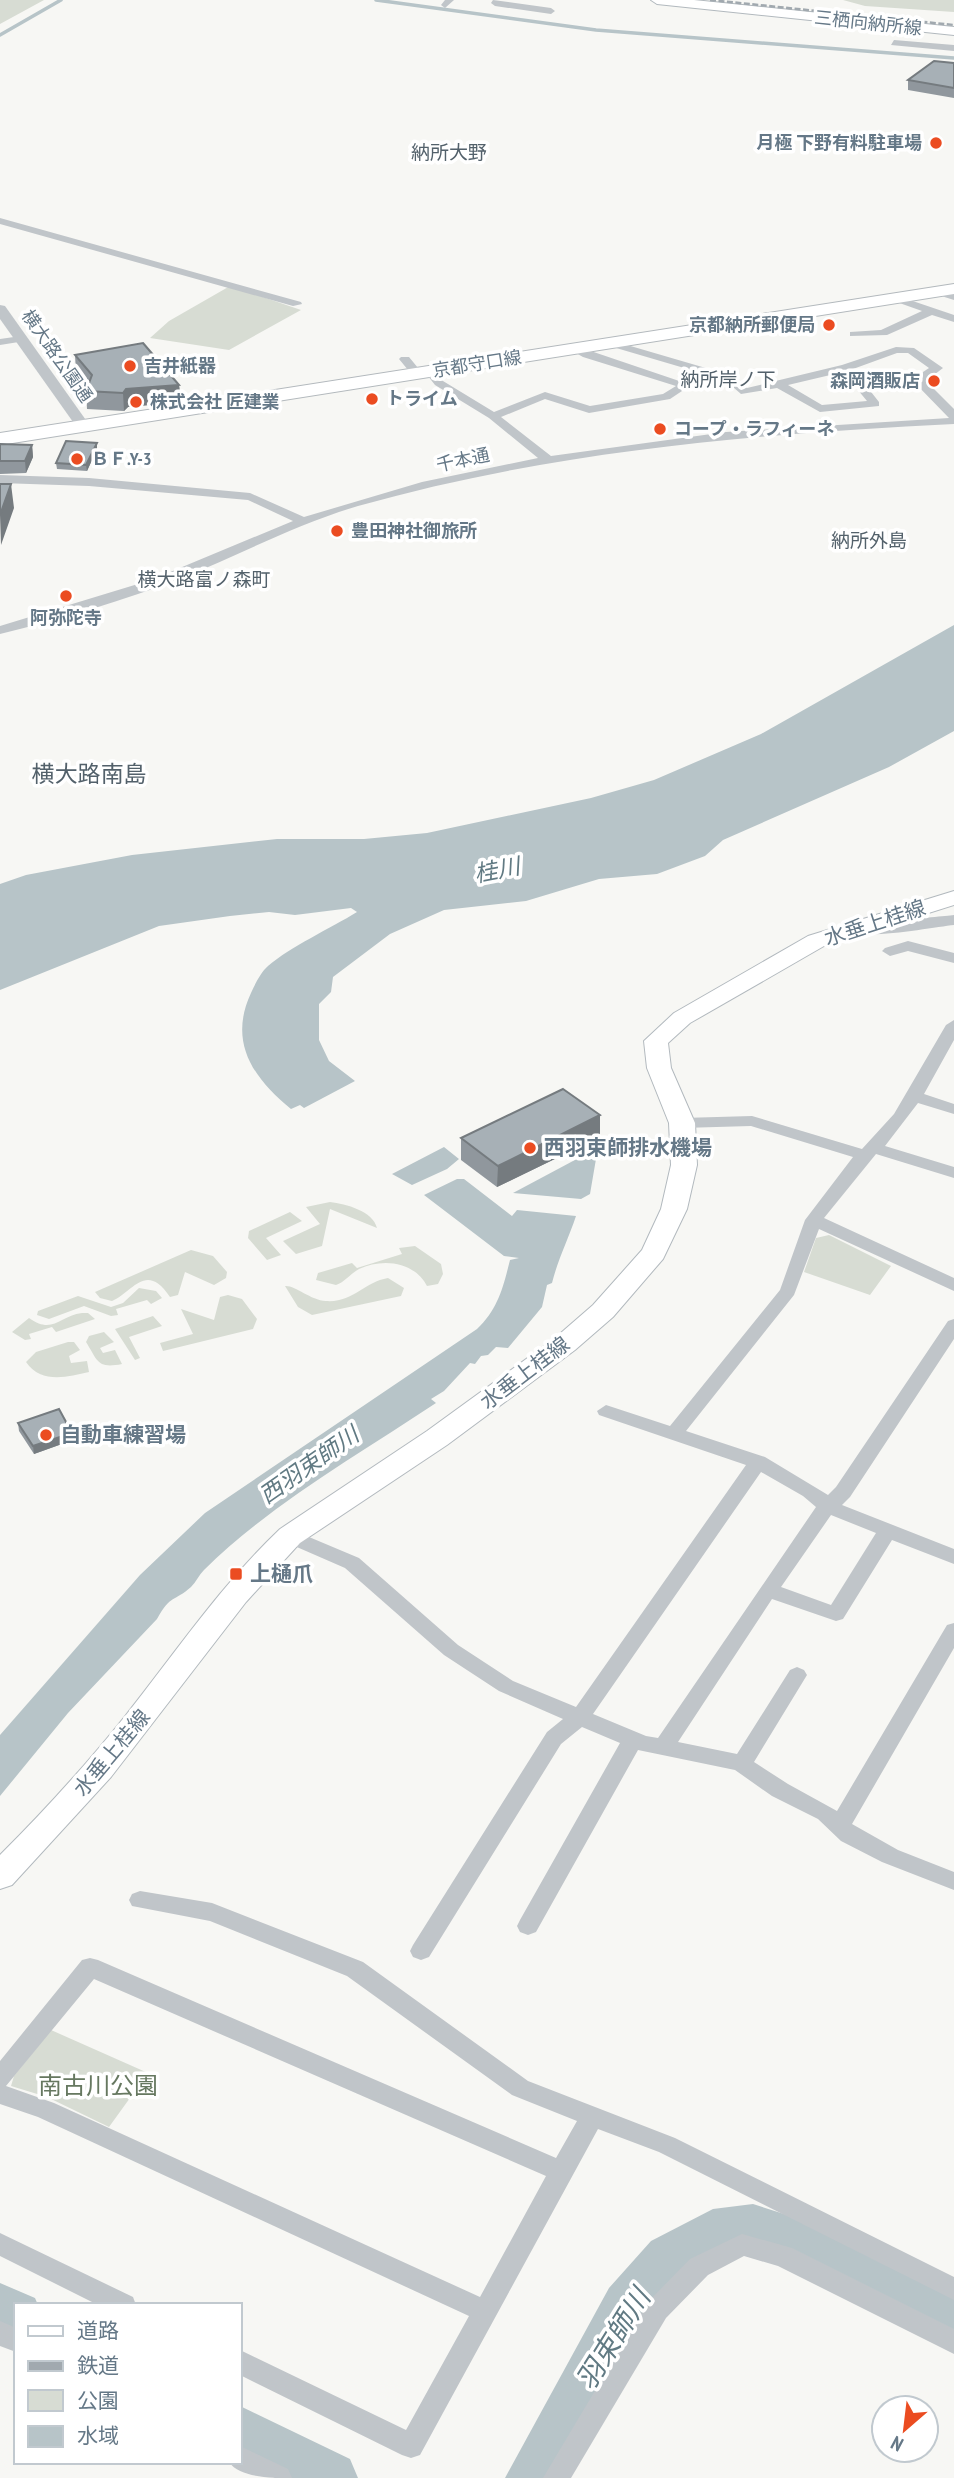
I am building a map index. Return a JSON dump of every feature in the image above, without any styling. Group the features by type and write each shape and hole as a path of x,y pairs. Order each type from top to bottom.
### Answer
{"main road":[{"name":"三栖向納所線","path":"657,0 947,31"},
{"name":"京都守口線","path":"0,439 895,298 949,293"},
{"name":"水垂上桂線","path":"0,1876 108,1760 240,1588 290,1536 438,1438 565,1344 629,1284 654,1252 674,1209 684,1165 682,1123 656,1054 656,1041 663,1032 681,1018 766,967 816,941 954,898"}],"street":[{"path":"499,0 495,4 550,11"},
{"path":"931,46 947,31"},
{"path":"894,43 954,48"},
{"path":"0,220 297,304"},
{"path":"895,298 954,319"},
{"name":"横大路公園通","path":"0,309 83,426"},
{"path":"854,334 883,333 932,311"},
{"path":"0,342 21,339"},
{"path":"610,343 729,379 746,392 846,368 896,349 910,350 937,368 921,378 920,382 954,419"},
{"path":"493,416 545,395 589,410 666,397 685,385 573,348"},
{"path":"405,359 493,416 548,460"},
{"path":"780,385 820,409 875,404 846,368"},
{"name":"千本通","path":"0,629 176,575 302,520 415,488 548,460 690,439 954,419"},
{"path":"0,479 89,482 250,497 302,520"},
{"path":"850,929 880,929 954,920"},
{"path":"890,951 908,946 954,958"},
{"path":"674,1434 788,1291 814,1220 913,1096 948,1047 954,1026"},
{"path":"913,1096 954,1109"},
{"path":"682,1123 752,1121 954,1173"},
{"path":"814,1220 954,1284"},
{"path":"662,1749 817,1517 843,1492 954,1325"},
{"path":"606,1411 758,1462 810,1491 828,1507 954,1557"},
{"path":"421,1951 554,1738 579,1718 758,1462"},
{"path":"767,1590 836,1614 887,1532"},
{"path":"290,1536 352,1563 451,1650 506,1686 633,1740 662,1749 710,1755 742,1764 780,1790 826,1813 839,1827 890,1856 954,1881"},
{"path":"839,1827 954,1630"},
{"path":"742,1764 797,1675"},
{"path":"528,1926 633,1740"},
{"path":"140,1900 212,1912 355,1969 520,2088 591,2118 667,2145 954,2289"},
{"path":"0,2078 90,1967 560,2171"},
{"path":"0,2094 46,2110 484,2311"},
{"path":"242,2363 411,2446 591,2118"},
{"path":"0,2244 120,2303"},
{"path":"556,2478 657,2310 699,2267 742,2245 783,2256 954,2342"},
{"path":"242,2459 279,2478"}],"green space":[{"path":"0,0 44,0 0,24"},
{"path":"843,0 954,0 954,12 865,6"},
{"path":"230,286 301,310 229,350 150,338 169,321"},
{"path":"330,1202 365,1213 377,1228 330,1209 322,1246 296,1254 283,1241 320,1224 306,1207"},
{"path":"290,1212 302,1221 266,1238 281,1255 267,1260 248,1238 249,1231"},
{"path":"829,1235 891,1266 870,1295 804,1272 816,1238"},
{"path":"415,1246 441,1264 443,1274 438,1284 427,1286 414,1271 387,1263 359,1269 336,1285 316,1280 318,1273 352,1263 357,1268 402,1254 399,1248"},
{"path":"191,1250 213,1256 227,1272 226,1278 214,1285 185,1272 178,1295 170,1297 161,1286 147,1280 112,1301 100,1298 95,1292"},
{"path":"388,1278 404,1288 401,1296 312,1315 298,1307 285,1286 320,1300 335,1301"},
{"path":"139,1288 156,1291 162,1298 151,1304 147,1300 116,1309 118,1315 111,1316 84,1306 49,1319 37,1315 38,1311 78,1296 111,1307 123,1303"},
{"path":"228,1295 242,1299 257,1319 253,1329 163,1351 160,1343 193,1334 181,1309 214,1320 220,1297"},
{"path":"88,1313 95,1319 56,1332 52,1327 29,1334 31,1339 25,1340 12,1332 29,1318 37,1323 50,1325"},
{"path":"153,1316 162,1326 129,1337 140,1358 135,1360 115,1329"},
{"path":"104,1332 114,1342 100,1348 103,1353 115,1350 122,1364 108,1365 99,1362 86,1342 89,1336"},
{"path":"74,1342 80,1350 69,1356 71,1363 87,1361 89,1372 63,1377 47,1376 39,1374 26,1362 36,1352"},
{"name":"南古川公園","path":"51,2030 148,2073 109,2127 47,2097 11,2086 14,2076"}],"water":[{"name":"桂川","path":"954,625 954,731 889,767 723,840 705,856 657,874 599,879 526,901 444,910 390,934 333,977 331,992 319,1004 319,1040 329,1061 355,1081 304,1108 300,1105 291,1109 265,1085 256,1072 244,1043 242,1027 245,1011 256,982 268,966 357,912 351,908 295,915 269,912 159,926 0,990 0,884 26,875 132,855 277,839 364,839 427,833 591,798 654,780 761,734"},
{"path":"444,1147 459,1159 447,1169 412,1185 392,1174"},
{"path":"588,1153 596,1159 590,1194 581,1199 513,1193"},
{"name":"西羽束師川","path":"457,1179 464,1179 512,1216 517,1210 576,1216 552,1283 547,1285 542,1307 508,1348 496,1347 488,1355 481,1356 475,1364 470,1363 444,1391 431,1399 436,1403 316,1481 229,1546 191,1587 166,1606 157,1619 68,1713 0,1796 0,1735 140,1575 205,1513 477,1329 490,1314 502,1289 510,1260 519,1258 504,1256 424,1195"}],"building":[{"path":"934,61 954,63 954,88 908,80"},
{"path":"143,343 179,385 126,389 123,393 86,391 92,375 75,355"},
{"name":"ＢＦ.Y-3","path":"66,441 97,443 86,465 56,463"},
{"path":"0,444 32,445 25,461 0,461"},
{"path":"0,484 11,484 0,515"},
{"path":"563,1089 600,1115 498,1166 461,1138"},
{"name":"自動車練習場","path":"59,1409 72,1433 33,1446 18,1423"}],"waterway":[{"path":"0,35 61,0"},
{"path":"376,0 596,30 954,58"},
{"name":"羽束師川","path":"533,2478 628,2305 669,2257 713,2232 753,2227 785,2236 954,2318"},
{"name":"羽束師川","path":"0,2307 14,2314"},
{"name":"羽束師川","path":"242,2432 330,2478"}],"railway":[{"path":"710,0 954,25"}],"place":[{"name":"月極 下野有料駐車場","path":"936,143"},
{"name":"京都納所郵便局","path":"829,325"},
{"name":"吉井紙器","path":"130,366"},
{"name":"森岡酒販店","path":"934,381"},
{"name":"トライム","path":"372,399"},
{"name":"株式会社 匠建業","path":"136,402"},
{"name":"コープ・ラフィーネ","path":"660,429"},
{"name":"ＢＦ.Y-3","path":"77,459"},
{"name":"豊田神社御旅所","path":"337,531"},
{"name":"阿弥陀寺","path":"66,596"},
{"name":"西羽束師排水機場","path":"530,1148"},
{"name":"自動車練習場","path":"46,1435"},
{"name":"上樋爪","path":"236,1574"}],"district":[{"name":"納所大野","path":"449,152"},
{"name":"納所岸ノ下","path":"728,379"},
{"name":"納所外島","path":"869,540"},
{"name":"横大路富ノ森町","path":"204,579"},
{"name":"横大路南島","path":"89,774"}]}
